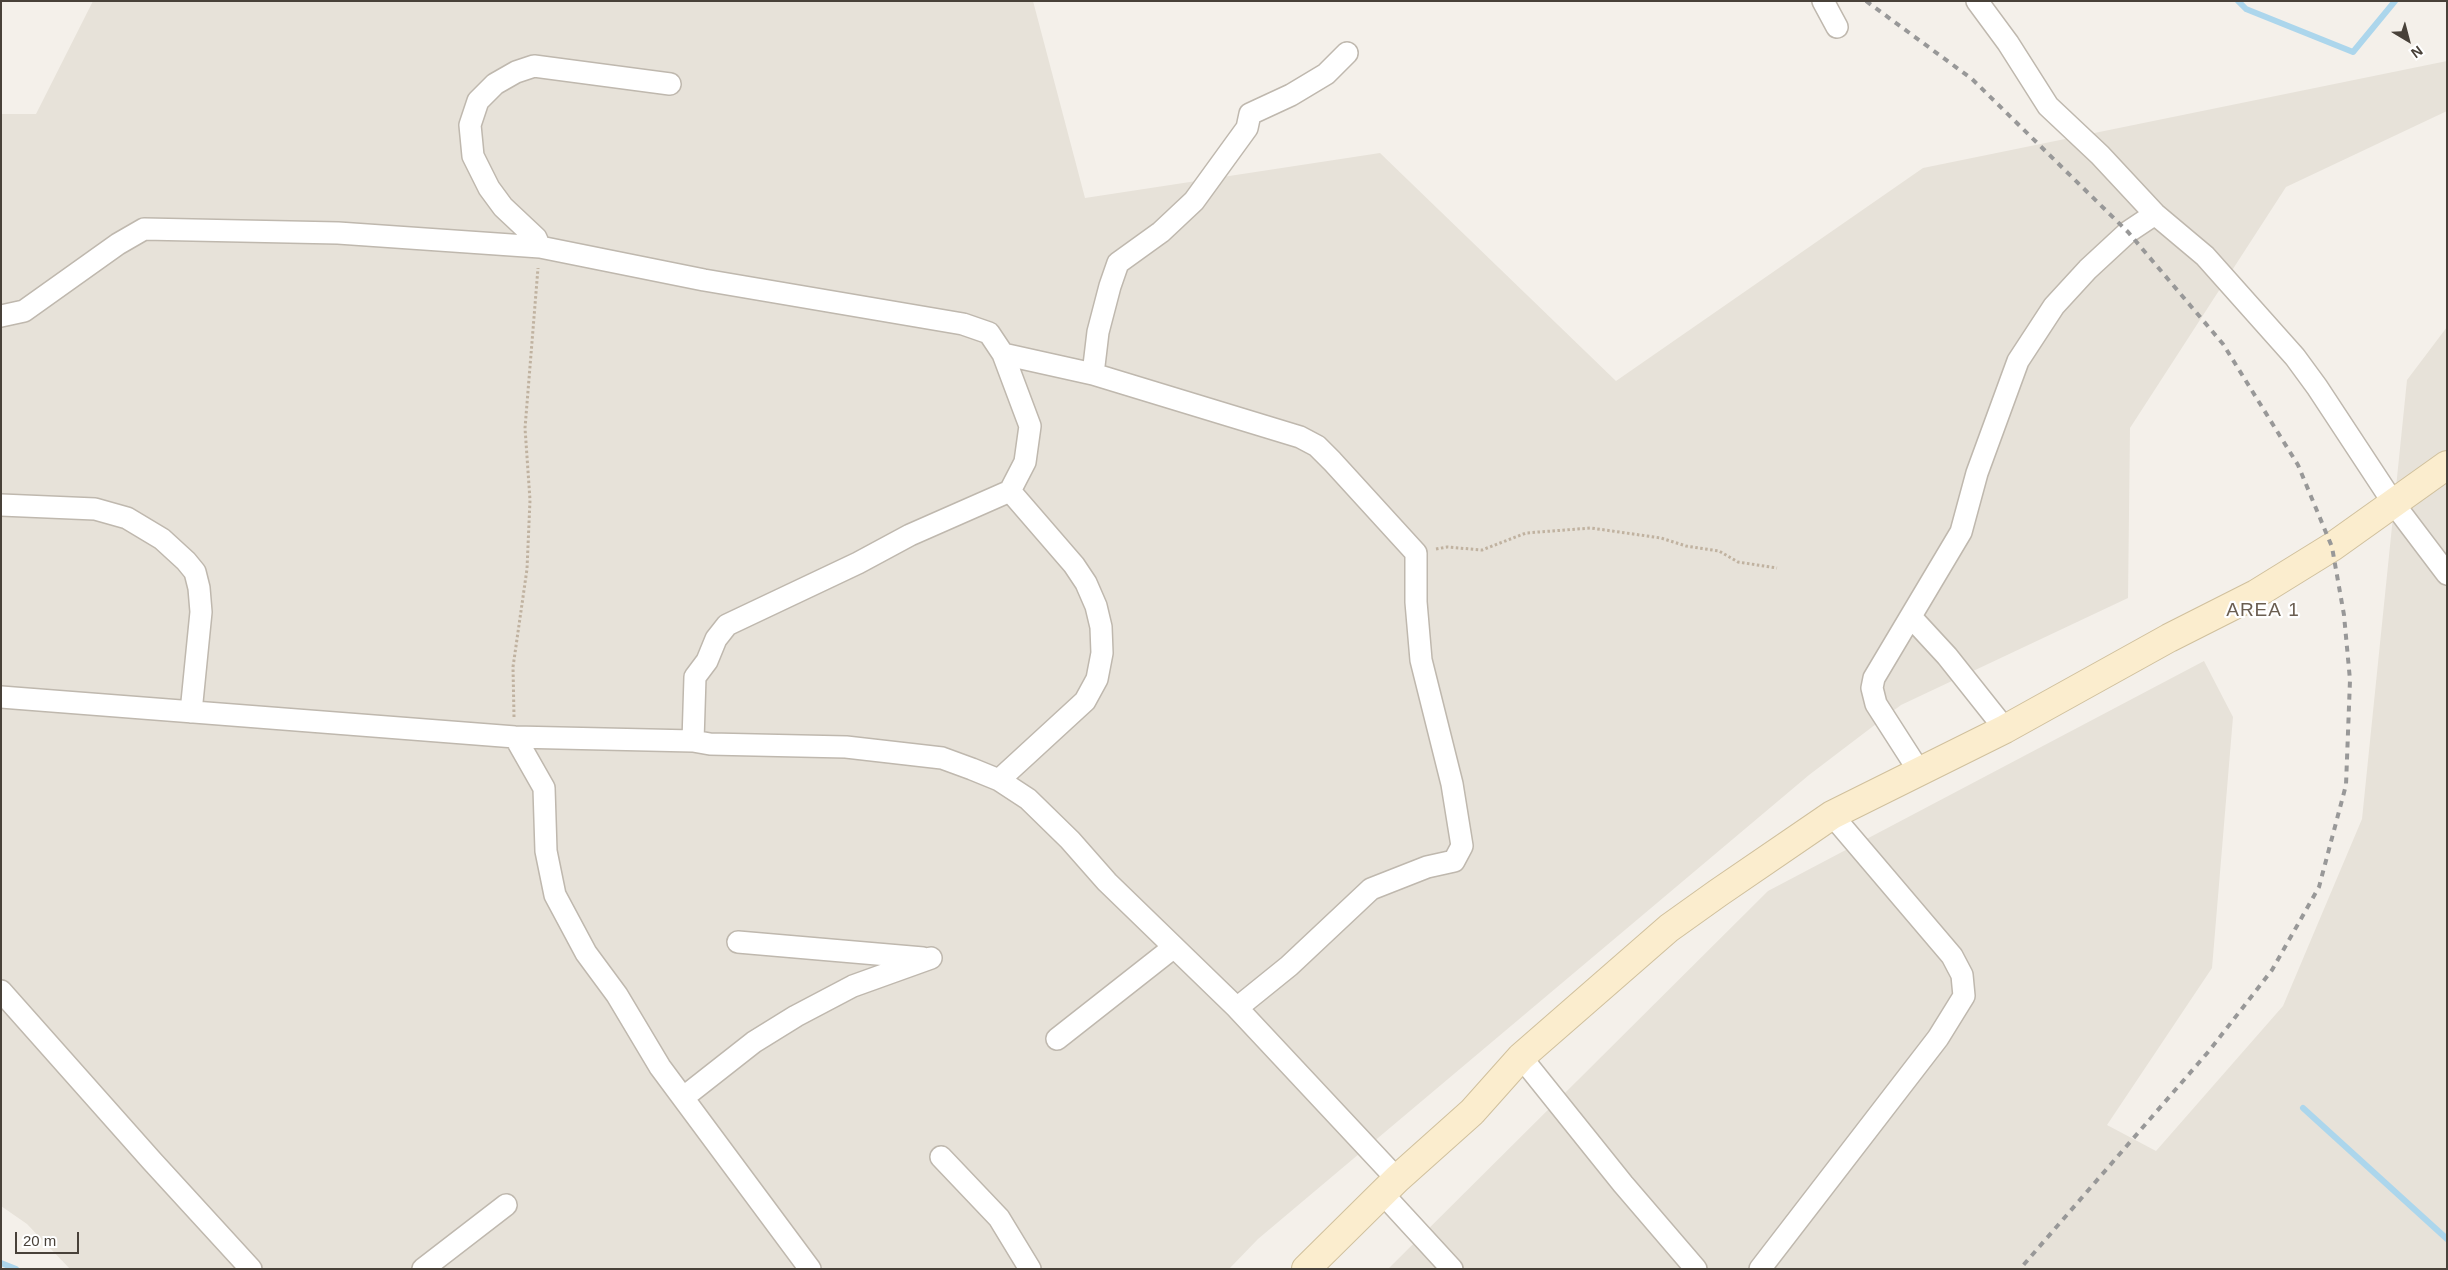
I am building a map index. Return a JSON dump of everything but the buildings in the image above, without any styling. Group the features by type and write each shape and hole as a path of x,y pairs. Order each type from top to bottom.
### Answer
{"main road":[{"path":"1306,1269 1390,1187 1472,1112 1521,1057 1669,928 1832,815 2005,729 2256,594 2332,547 2447,465"}],"street":[{"path":"1823,1 1836,27"},
{"path":"1977,1 2008,43 2048,106 2100,155 2155,214 2205,256 2295,357 2394,504 2447,574"},
{"path":"1093,374 1098,332 1118,263 1161,232 1194,202 1247,128 1250,114 1291,95 1326,74 1347,53"},
{"path":"540,247 536,238 503,207 489,188 473,156 470,125 478,101 495,84 516,72 534,66 670,84"},
{"path":"1919,771 1876,704 1872,688 1874,678 1961,532 1977,473 2018,361 2054,306 2065,294 2128,232 2155,214"},
{"path":"1,316 24,311 118,244 144,229 338,233 540,247 704,280 963,324 989,333 1003,354 1030,426 1025,462 1010,491 910,535 850,567 727,624 716,639 707,661 695,677 693,740"},
{"path":"1003,354 1093,374 1256,422 1300,437 1317,446 1416,553 1416,602 1421,660 1452,784 1462,846 1454,861 1427,867 1371,889 1289,966 1237,1008"},
{"path":"1000,780 1085,701 1097,679 1102,653 1101,627 1096,606 1086,583 1074,565 1010,491"},
{"path":"1,505 95,509 127,518 162,539 186,561 195,572 199,588 201,612 191,712"},
{"path":"1911,617 1947,656 2005,729"},
{"path":"1,697 515,737 693,740 710,744 846,747 942,758 1000,780 1028,799 1070,840 1107,882 1237,1008 1390,1187 1452,1269"},
{"path":"515,737 544,788 546,851 555,895 586,953 617,995 660,1067 810,1269"},
{"path":"1760,1269 1938,1038 1964,996 1962,975 1952,956 1832,815"},
{"path":"684,1097 754,1042 796,1016 853,986 931,958 738,942"},
{"path":"1057,1039 1174,948"},
{"path":"1,991 152,1162 251,1269"},
{"path":"1521,1057 1623,1184 1696,1269"},
{"path":"941,1157 999,1218 1030,1269"},
{"path":"423,1269 506,1205"}],"path":[{"path":"515,737 514,667 527,569 530,500 525,428 540,247"},
{"path":"1416,553 1447,547 1482,550 1526,533 1591,528 1661,538 1686,546 1719,551 1738,562 1777,568"}],"shaded area":[{"path":"93,1 1033,1 1085,198 1380,153 1616,381 1923,168 2447,61 2447,111 2286,187 2130,428 2128,598 1901,705 1809,775 1258,1239 1229,1269 70,1269 27,1224 1,1206 1,114 36,114"},
{"path":"2447,327 2447,1269 1388,1269 1768,891 2204,661 2233,717 2212,968 2107,1125 2156,1151 2283,1006 2362,819 2407,380"}],"waterway":[{"path":"2238,1 2246,9 2353,52 2395,1"},
{"path":"2303,1108 2447,1239"},
{"path":"1,1263 16,1269"}],"railway":[{"path":"1866,1 1972,79 2128,232 2223,344 2298,465 2332,547 2344,615 2350,680 2346,785 2319,887 2272,970 2209,1051 2020,1269"}],"district":[{"name":"AREA 1","path":"2263,611"}]}
